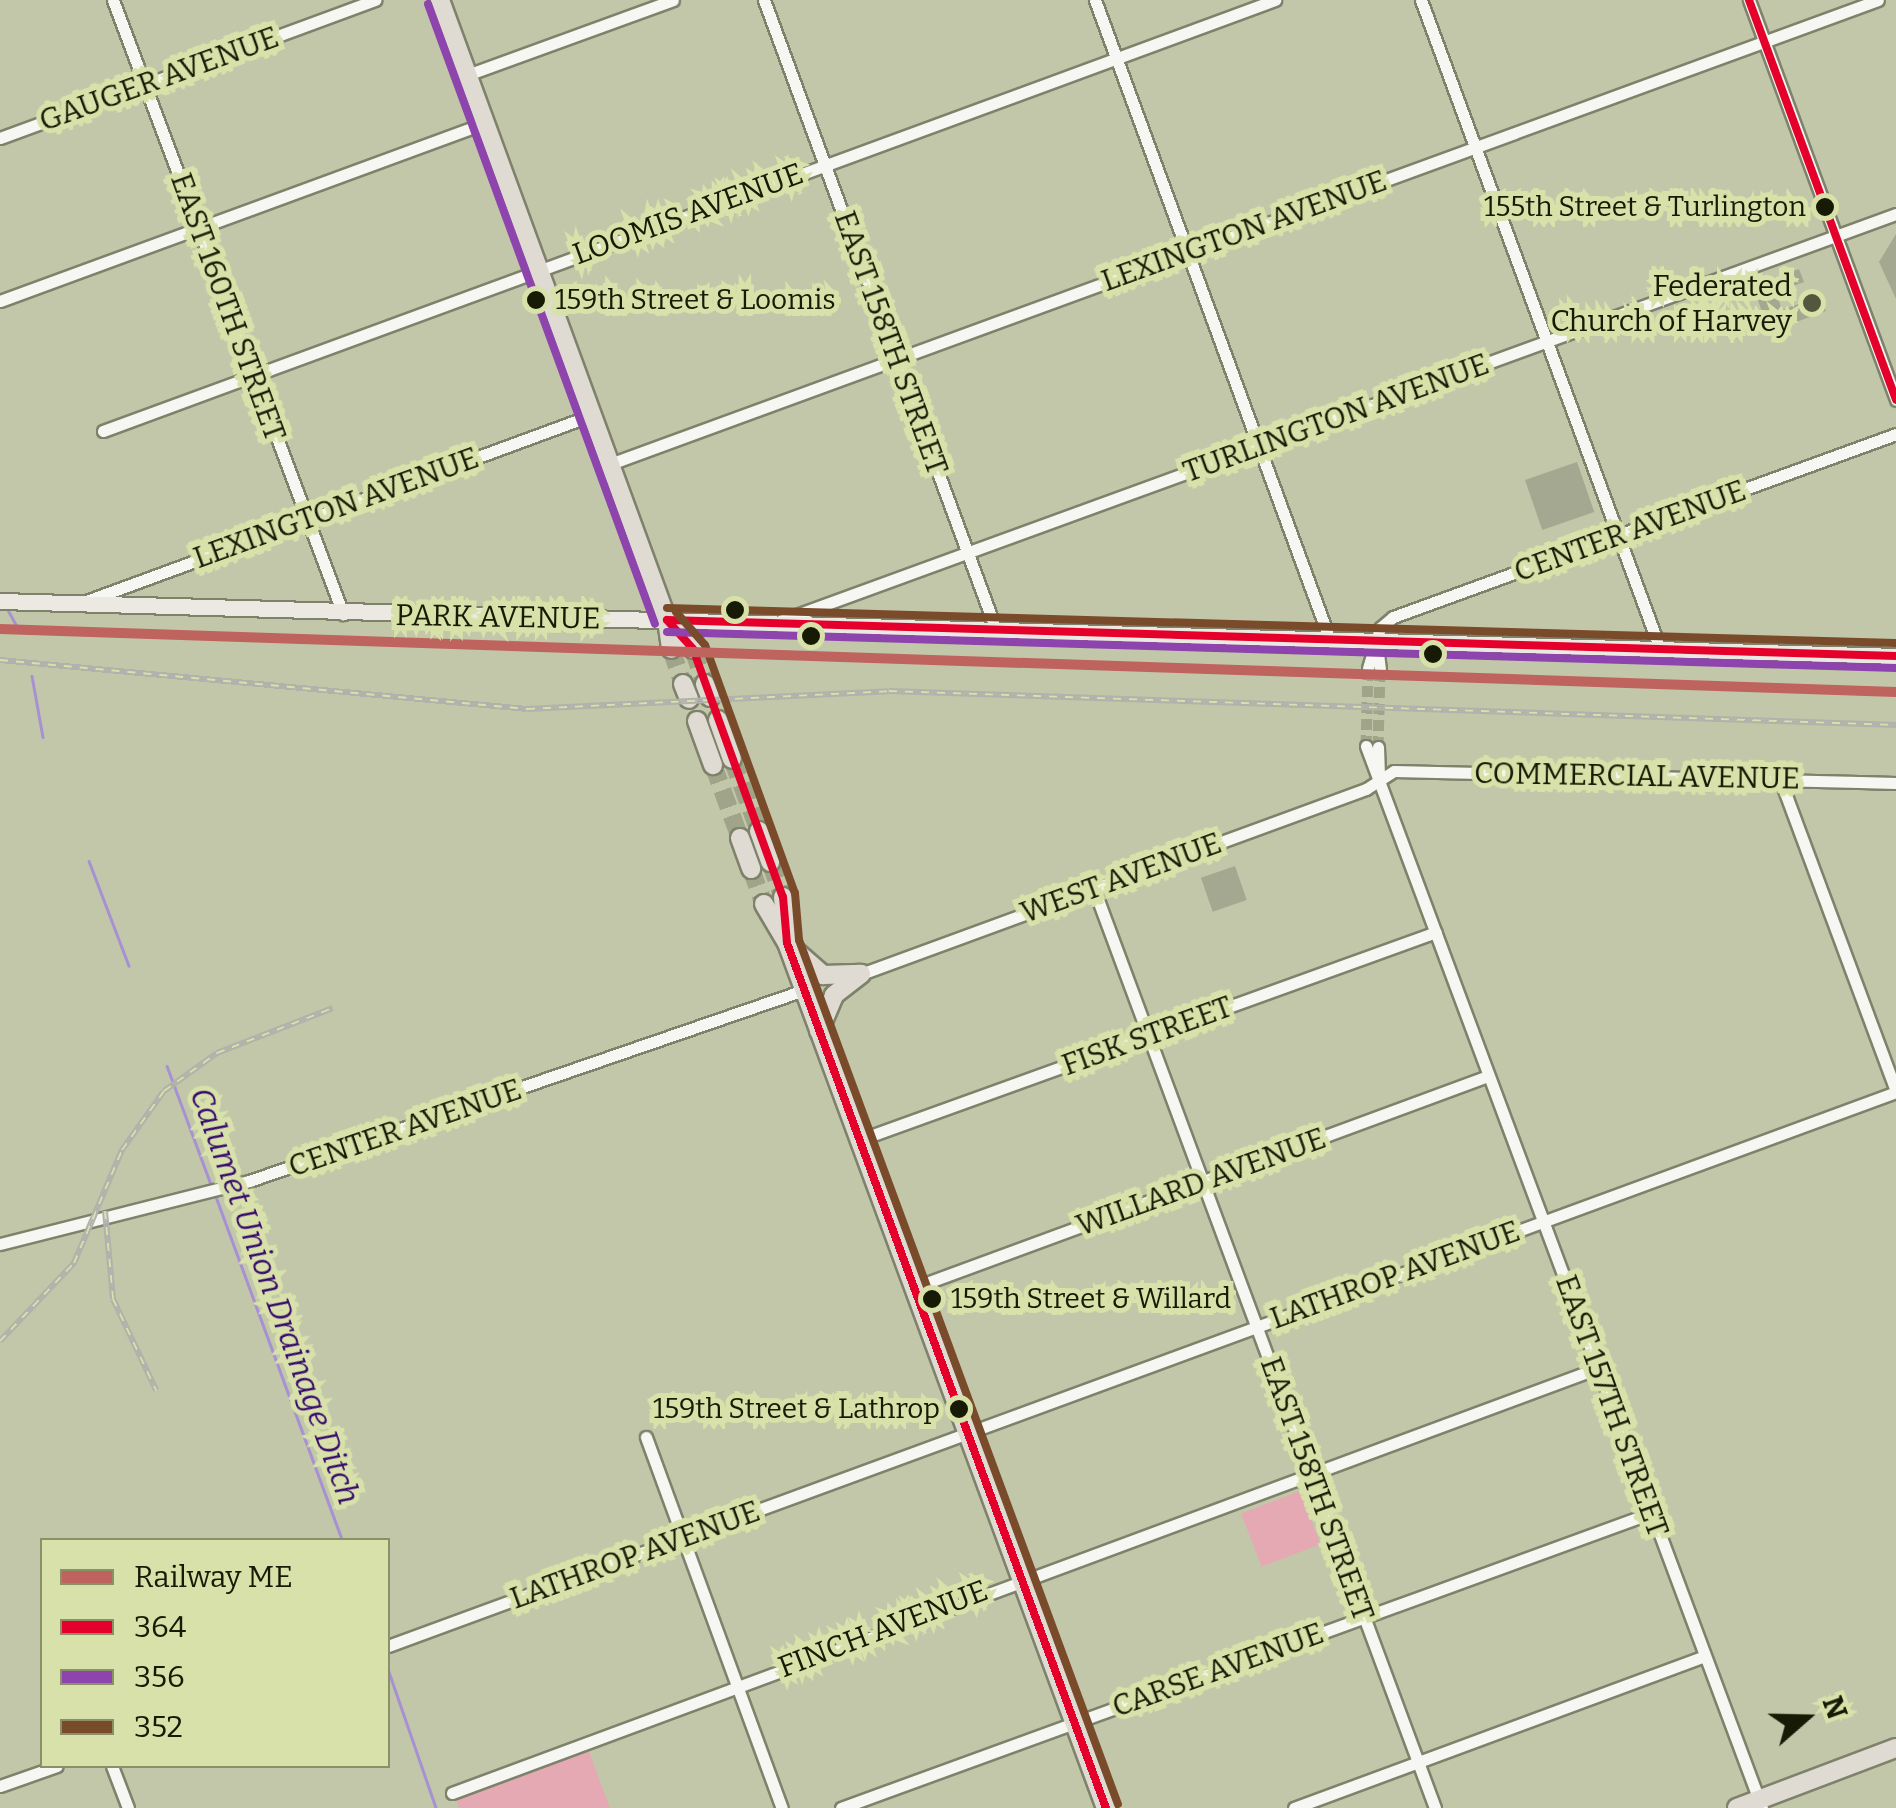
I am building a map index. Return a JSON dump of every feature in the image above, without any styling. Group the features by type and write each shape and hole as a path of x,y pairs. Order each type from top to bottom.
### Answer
{"main road":[{"path":"440,0 667,620 670,649"},
{"path":"667,620 693,648"},
{"path":"718,720 732,758"},
{"path":"697,721 713,765"},
{"path":"759,831 770,862"},
{"path":"740,838 752,870"},
{"path":"783,897 788,943 804,990 1106,1808"},
{"path":"764,904 788,943 823,975 860,974"},
{"path":"819,1031 834,995 860,974"},
{"path":"1737,1808 1760,1804 1896,1748"}],"street":[{"name":"EAST 160TH STREET","path":"113,0 343,614"},
{"name":"GAUGER AVENUE","path":"0,138 375,0"},
{"path":"467,75 672,0"},
{"name":"EAST 158TH STREET","path":"764,0 996,630"},
{"path":"1095,0 1330,640"},
{"name":"LOOMIS AVENUE","path":"103,431 1274,0"},
{"path":"1420,0 1660,650"},
{"path":"1749,0 1896,400"},
{"name":"LEXINGTON AVENUE","path":"610,464 1878,0"},
{"path":"0,301 485,123"},
{"name":"TURLINGTON AVENUE","path":"776,622 1896,214"},
{"name":"LEXINGTON AVENUE","path":"82,603 592,415"},
{"name":"CENTER AVENUE","path":"1376,641 1393,617 1896,434"},
{"name":"PARK AVENUE","path":"0,601 343,614 776,622 1896,656"},
{"path":"1374,669 1376,641"},
{"name":"EAST 157TH STREET","path":"1372,747 1488,1076 1760,1804"},
{"name":"COMMERCIAL AVENUE","path":"1380,778 1394,771 1896,783"},
{"name":"WEST AVENUE","path":"860,974 1380,778"},
{"path":"1780,778 1896,1091"},
{"name":"EAST 158TH STREET","path":"1094,888 1435,1808"},
{"name":"FISK STREET","path":"859,1140 1436,932"},
{"name":"CENTER AVENUE","path":"0,1244 230,1188 804,990"},
{"name":"WILLARD AVENUE","path":"913,1288 1488,1076"},
{"name":"LATHROP AVENUE","path":"390,1645 1896,1091"},
{"name":"FINCH AVENUE","path":"452,1793 1020,1577 1598,1368"},
{"path":"646,1436 782,1808"},
{"name":"CARSE AVENUE","path":"842,1808 1651,1512"},
{"path":"1294,1808 1704,1656"},
{"path":"0,1786 50,1768"},
{"path":"113,1768 128,1808"}],"shaded area":[{"path":"1300,1491 1320,1544 1262,1567 1241,1514"},
{"path":"588,1749 610,1808 459,1808 456,1799"}],"building":[{"path":"1896,234 1896,299 1879,262"},
{"name":"Federated Church of Harvey","path":"1799,269 1804,282 1776,292 1782,310 1820,296 1826,311 1769,332 1753,286"},
{"path":"1577,462 1594,512 1542,530 1525,480"},
{"path":"1235,866 1247,900 1213,912 1201,878"}],"waterway":[{"name":"Calumet Union Drainage Ditch","path":"8,610 18,628"},
{"name":"Calumet Union Drainage Ditch","path":"32,676 43,737"},
{"name":"Calumet Union Drainage Ditch","path":"89,861 129,966"},
{"name":"Calumet Union Drainage Ditch","path":"167,1066 212,1187"},
{"name":"Calumet Union Drainage Ditch","path":"215,1194 341,1538"},
{"name":"Calumet Union Drainage Ditch","path":"390,1675 436,1808"}],"tunnel":[{"path":"671,649 683,684"},
{"path":"693,649 705,684"},
{"path":"1366,746 1368,668"},
{"path":"1378,747 1380,669"},
{"path":"732,759 759,831"},
{"path":"713,765 740,838"},
{"path":"770,862 783,897"},
{"path":"751,869 764,904"}],"railway":[{"path":"0,660 527,709 889,691 1896,725"},
{"path":"0,1341 74,1263 122,1150 164,1091 217,1053 333,1008"},
{"path":"105,1211 113,1299 156,1390"}],"rail line":[{"name":"ME","path":"0,629 1896,692"}],"transit line":[{"name":"364","path":"1749,0 1896,400"},
{"name":"356","path":"428,4 655,624"},
{"name":"352","path":"667,608 1896,643"},
{"name":"352","path":"676,612 705,645 795,893 799,940 1118,1804"},
{"name":"364","path":"667,620 693,649 783,897 787,943 1106,1808"},
{"name":"364","path":"667,620 1896,656"},
{"name":"356","path":"667,632 1896,668"}],"place":[{"name":"155th Street & Turlington","path":"1825,207"},
{"name":"159th Street & Loomis","path":"536,300"},
{"name":"Federated Church of Harvey","path":"1812,303"},
{"name":"159th Street & Willard","path":"932,1299"},
{"name":"159th Street & Lathrop","path":"959,1409"}]}
